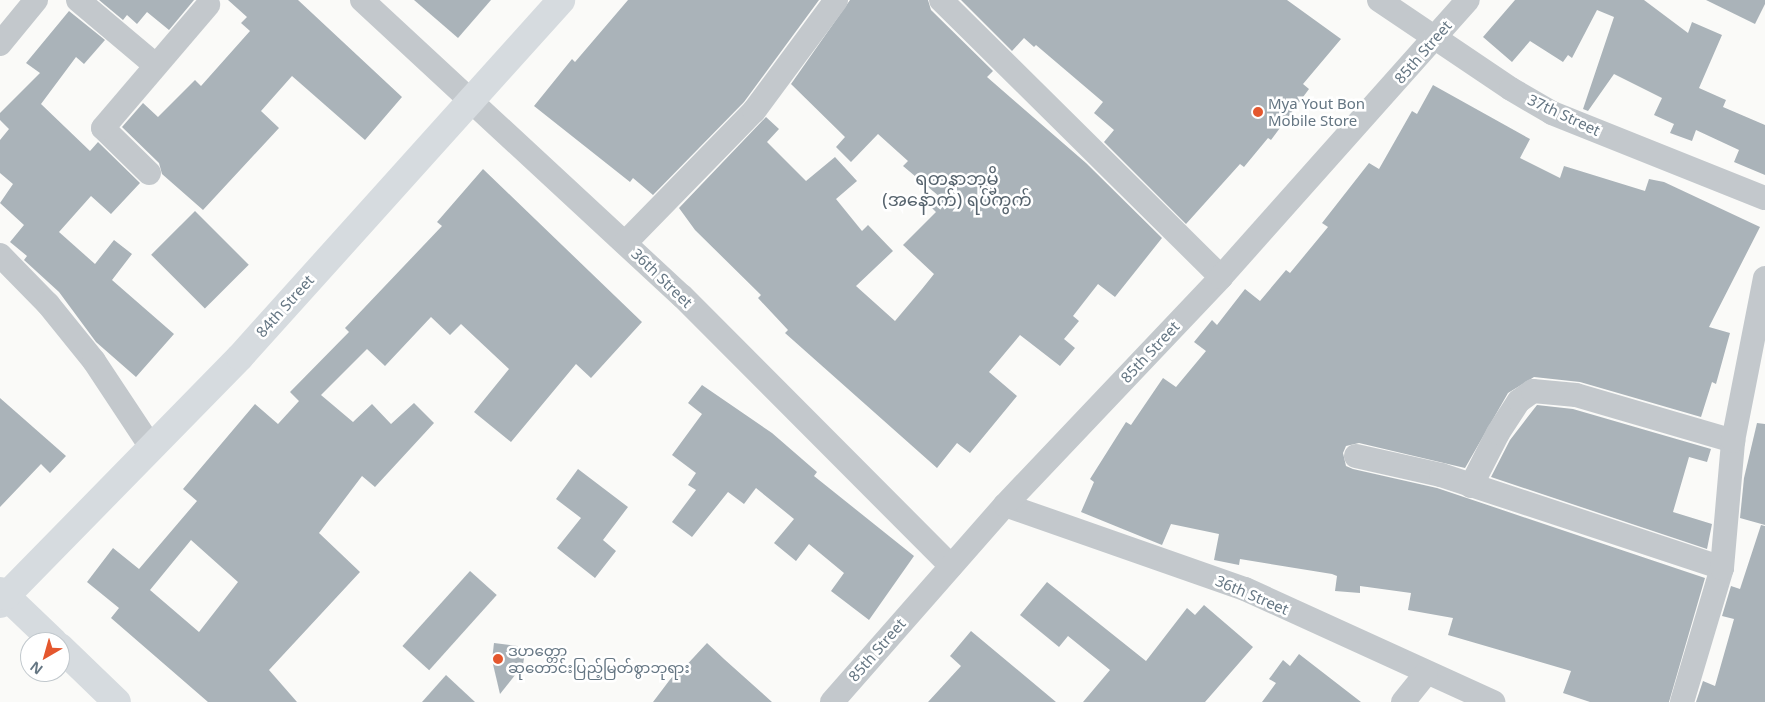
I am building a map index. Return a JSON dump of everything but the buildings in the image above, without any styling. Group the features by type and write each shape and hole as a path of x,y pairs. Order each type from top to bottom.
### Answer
{"main road":[{"name":"84th Street","path":"2,597 240,357 561,0"},
{"path":"2,597 42,632"},
{"path":"70,657 117,702"}],"street":[{"path":"0,44 36,0"},
{"path":"78,0 154,64"},
{"name":"36th Street","path":"362,0 471,98 625,243 951,566"},
{"path":"625,243 754,111 836,0"},
{"path":"940,0 1221,277"},
{"name":"37th Street","path":"1379,0 1436,39 1552,112 1765,198"},
{"name":"85th Street","path":"832,702 1005,505 1221,277 1436,39 1468,0"},
{"path":"149,173 103,128 154,64 208,5"},
{"path":"0,255 48,304 94,361 151,447"},
{"path":"1682,702 1722,568 1733,441 1765,278"},
{"path":"1472,486 1504,425 1520,401 1533,391 1576,396 1733,441"},
{"path":"1356,456 1441,475 1722,568"},
{"name":"36th Street","path":"1005,505 1245,589 1426,674 1492,702"},
{"path":"1403,702 1426,674"}],"place":[{"name":"Mya Yout Bon Mobile Store","path":"1258,112"},
{"name":"ဒဟတ္တော ဆုတောင်းပြည့်မြတ်စွာဘုရား","path":"498,659"}],"district":[{"name":"ရတနာဘုမ္မိ (အနောက်) ရပ်ကွက်","path":"957,189"}]}
